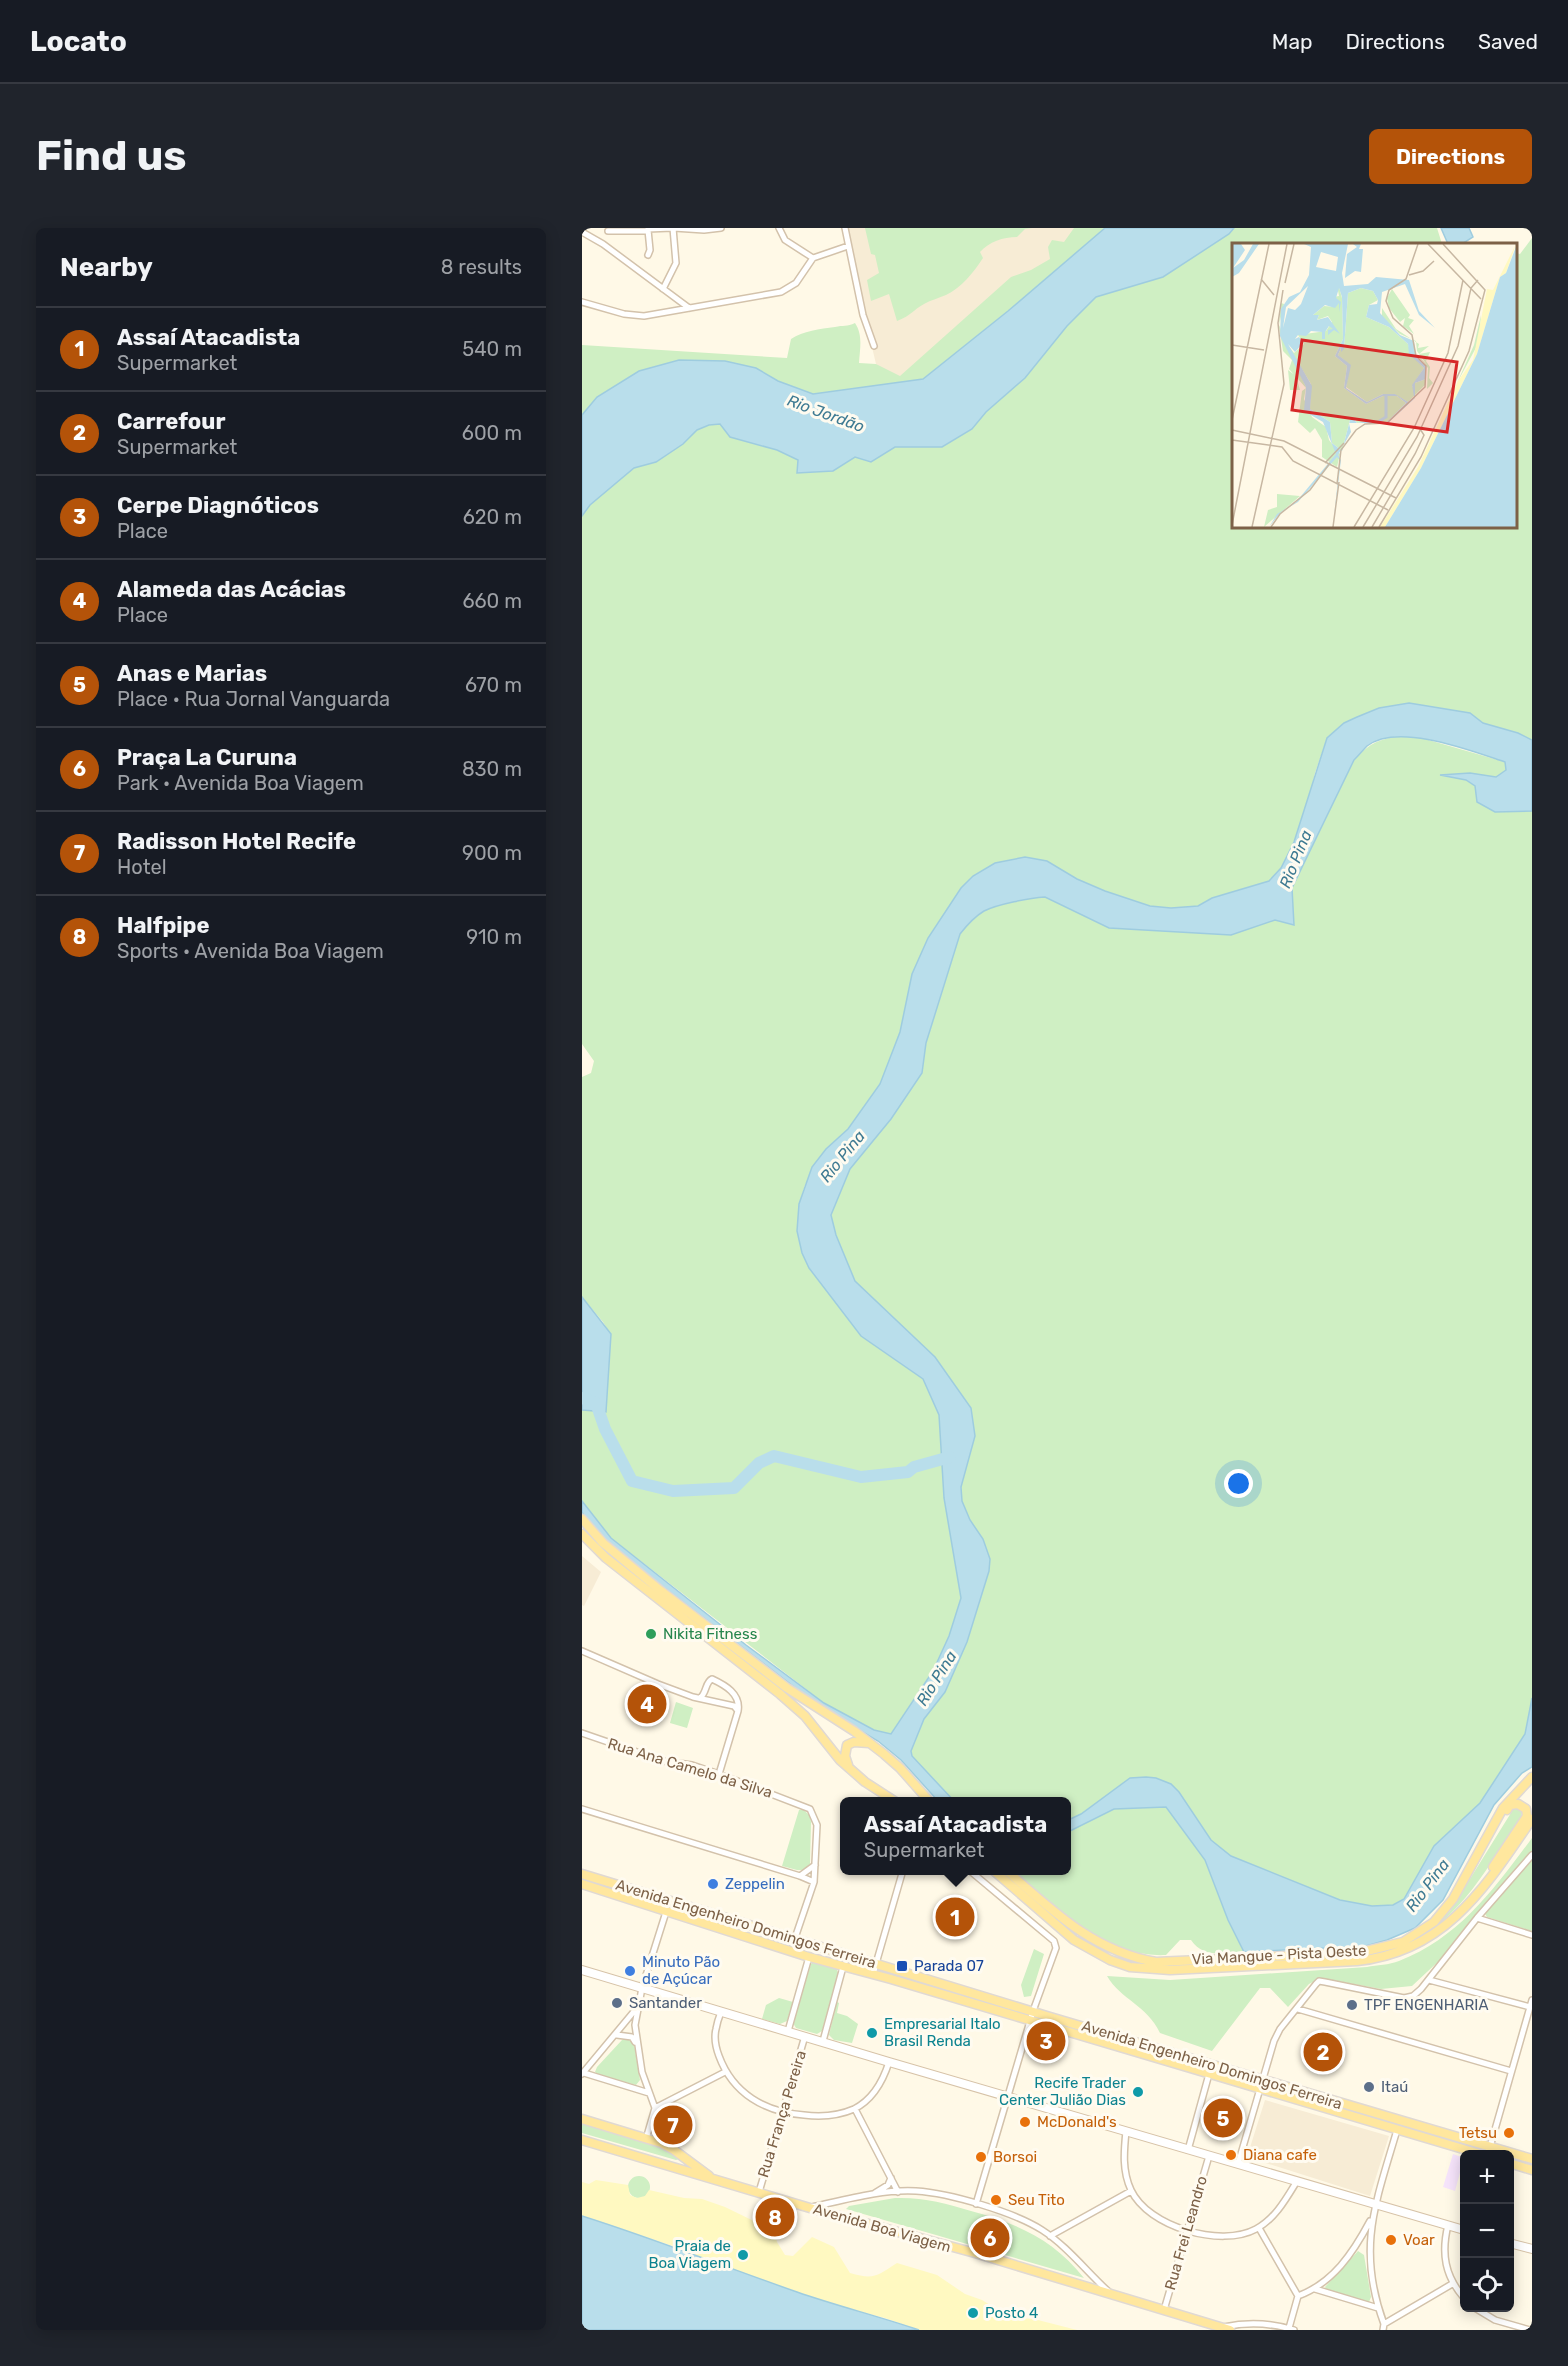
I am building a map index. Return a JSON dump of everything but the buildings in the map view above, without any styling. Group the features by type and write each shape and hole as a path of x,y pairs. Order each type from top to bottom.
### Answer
{"main road":[{"path":"582,1519 603,1543 661,1591 788,1689 870,1743 900,1768 926,1797"},
{"path":"582,1534 606,1558 797,1709 850,1769 888,1797"},
{"path":"850,1769 844,1756 847,1745 854,1742 870,1743"},
{"name":"Via Mangue - Pista Oeste","path":"1012,1875 1086,1936 1121,1954 1139,1959 1211,1960 1362,1952 1403,1942 1439,1917 1453,1899 1503,1808 1532,1777"},
{"path":"1468,1905 1526,1818 1526,1809 1518,1804 1510,1805 1481,1848"},
{"path":"999,1875 1074,1940 1092,1951 1130,1966 1149,1970 1209,1969 1373,1959 1394,1955 1420,1944 1443,1928 1468,1905 1495,1873 1532,1819"},
{"name":"Avenida Engenheiro Domingos Ferreira","path":"582,1874 1262,2079 1486,2150"},
{"name":"Avenida Engenheiro Domingos Ferreira","path":"582,1884 809,1957 1466,2150"},
{"path":"582,1970 1460,2229"},
{"path":"582,2119 674,2150 715,2180"},
{"name":"Avenida Boa Viagem","path":"582,2140 1226,2329"},
{"name":"Avenida Engenheiro Domingos Ferreira","path":"1514,2156 1532,2159"},
{"path":"1514,2165 1532,2170"},
{"path":"1514,2244 1532,2249"}],"street":[{"path":"663,289 676,263 673,228"},
{"path":"603,244 608,229 704,230 721,228"},
{"path":"779,228 785,240 813,258"},
{"path":"845,228 863,315 874,346"},
{"path":"648,229 650,250 648,255"},
{"path":"582,232 603,244 688,308"},
{"path":"582,302 634,315 655,314 786,290 796,283 813,258 848,246"},
{"path":"582,1651 658,1684 736,1708"},
{"path":"700,1698 708,1681 712,1679 735,1694 739,1702 719,1774"},
{"name":"Rua Ana Camelo da Silva","path":"582,1733 663,1761 692,1765 810,1809 817,1825 814,1882 795,1938"},
{"path":"582,1809 814,1882"},
{"path":"1238,2164 1262,2079 1280,2029 1320,1981 1404,1998 1413,1996 1532,1855"},
{"path":"800,1876 815,1865"},
{"path":"873,1974 902,1875"},
{"path":"975,1875 1054,1941 1054,1952 1033,2011 976,2204"},
{"path":"646,2139 655,2108 636,2044 635,2025 642,1988 666,1912"},
{"path":"1477,1918 1532,1935"},
{"path":"788,2031 809,1957"},
{"path":"823,2042 843,1966"},
{"path":"1428,1980 1531,2003 1489,2150"},
{"path":"637,2008 583,2074 649,2093"},
{"path":"1298,2009 1511,2071"},
{"path":"721,2012 715,2031 717,2050 725,2072 746,2096 782,2112 817,2116 855,2109 876,2089 884,2077 889,2062"},
{"path":"617,2035 632,2037 636,2044"},
{"name":"Rua França Pereira","path":"759,2192 805,2036"},
{"path":"655,2108 725,2072"},
{"path":"1188,2150 1209,2074"},
{"path":"855,2109 898,2192"},
{"path":"1397,2130 1375,2204 1369,2258 1383,2327 1452,2284"},
{"path":"1126,2131 1124,2166 1131,2191 1151,2213 1164,2221 1206,2236 1241,2234 1259,2228 1280,2208 1297,2181"},
{"name":"Rua Frei Leandro","path":"1164,2310 1209,2156"},
{"path":"871,2196 888,2185 891,2178"},
{"name":"Avenida Boa Viagem","path":"810,2208 871,2196 915,2191 976,2204 1027,2222 1050,2236 1112,2294"},
{"path":"1050,2236 1131,2191"},
{"path":"1298,2296 1315,2289 1331,2276 1354,2250 1373,2217"},
{"path":"1448,2225 1444,2247 1452,2284 1460,2293"},
{"path":"1259,2228 1298,2296 1292,2329"},
{"path":"1354,2250 1362,2249 1369,2258"},
{"path":"1315,2289 1378,2308"},
{"path":"1483,2312 1496,2320 1530,2330"},
{"name":"Avenida Boa Viagem","path":"1226,2329 1247,2323 1292,2329"}],"shaded area":[{"path":"844,228 1105,228 923,379 882,374 876,364"},
{"path":"582,1556 601,1572 584,1606 582,1605"},
{"path":"1265,2100 1389,2136 1370,2196 1247,2157"},
{"path":"1453,2154 1460,2157 1460,2173 1455,2191 1443,2187"}],"green space":[{"path":"865,228 1032,228 1025,229 1017,237 1002,239 988,245 980,252 983,258 957,288 924,304 897,321 889,294 871,301 867,280 879,273 875,255 871,254"},
{"path":"1074,228 1129,228 923,379 802,396 679,360 639,371 597,397 582,415 582,345 787,358 791,339 796,336 855,323 860,337 859,363 876,364 900,376 1011,277 1031,270 1050,259 1048,247 1052,240 1064,242"},
{"path":"1234,228 1437,228 1442,243 1232,243 1232,528 1517,528 1517,253 1520,254 1532,238 1532,740 1518,733 1483,723 1470,713 1379,708 1344,723 1327,738 1305,814 1294,842 1281,868 1269,881 1212,898 1198,906 1171,908 1150,906 1077,879 995,863 973,876 961,888 928,938 912,974 900,1032 880,1084 848,1129 826,1149 805,1185 799,1204 797,1231 802,1253 809,1268 861,1336 923,1379 939,1415 944,1498 961,1598 949,1636 933,1671 891,1735 874,1730 824,1703 611,1538 582,1501 582,1410 605,1412 611,1335 582,1297 582,1077 591,1073 594,1061 582,1044 582,516 589,505 634,468 656,462 683,444 697,430 709,425 720,424 730,437 777,450 799,460 797,473 833,471 855,457 871,462 895,447 942,447 972,429 986,412 1025,378 1065,328 1096,297 1163,277 1229,234"},
{"path":"1398,736 1418,737 1505,762 1506,770 1496,778 1470,773 1443,775 1466,780 1475,786 1477,802 1495,812 1532,811 1532,1698 1525,1734 1480,1803 1434,1846 1404,1899 1393,1905 1372,1906 1340,1900 1231,1856 1211,1840 1179,1792 1081,1814 1071,1819 1071,1797 950,1797 912,1756 911,1751 924,1719 945,1692 967,1642 989,1571 990,1559 983,1539 970,1520 962,1501 961,1487 975,1436 971,1408 935,1357 855,1281 836,1235 831,1215 850,1169 891,1119 922,1073 926,1043 960,934 977,916 997,906 1045,897 1109,928 1275,920 1294,925 1292,888 1354,760 1365,750 1384,739"},
{"path":"676,1702 693,1708 687,1728 670,1723"},
{"path":"1166,1807 1205,1860 1228,1920 1244,1952 1208,1952 1196,1946 1191,1940 1180,1940 1166,1955 1143,1954 1122,1948 1082,1928 1018,1875 1071,1875 1071,1830 1114,1809"},
{"path":"1514,1808 1519,1808 1522,1812 1521,1817 1473,1889 1444,1920 1433,1928 1450,1911"},
{"path":"803,1809 810,1816 811,1822 810,1864 805,1870 797,1870 782,1866 799,1810"},
{"path":"1532,1838 1532,1851 1442,1958 1412,1986 1381,1989 1321,1978 1309,1984 1288,2007 1270,1988 1260,1988 1212,2051 1160,2033 1155,2023 1119,1991 1107,1976 1170,1980 1367,1967 1395,1962 1420,1951 1458,1925 1489,1893"},
{"path":"1532,1857 1532,1931 1487,1917 1484,1912"},
{"path":"1034,1949 1044,1954 1031,1996 1024,1997 1021,1985"},
{"path":"813,1962 836,1967 838,1973 822,2031 817,2034 796,2028 793,2023"},
{"path":"779,1998 793,2002 787,2021 780,2024 762,2019 766,2005"},
{"path":"837,2002 839,2003 837,2013 847,2016 858,2024 852,2043 834,2040 829,2035"},
{"path":"627,2038 634,2044 640,2080 636,2085 595,2072 622,2040"},
{"path":"582,2121 660,2144 679,2159 582,2133"},
{"path":"639,2176 647,2179 650,2187 647,2195 639,2198 631,2195 628,2187 631,2179"},
{"path":"895,2198 915,2198 943,2203 1004,2221 1047,2243 1072,2264 1084,2278 846,2209 849,2206"},
{"path":"1358,2251 1364,2255 1371,2297 1366,2303 1327,2291 1325,2287"}],"sand":[{"name":"Praia de Boa Viagem","path":"596,2180 628,2185 630,2195 637,2198 645,2196 649,2190 684,2198 702,2199 725,2207 774,2231 777,2242 785,2255 793,2256 812,2237 834,2247 850,2273 875,2275 897,2263 937,2275 965,2294 982,2300 1000,2311 1020,2318 1034,2319 1077,2330 919,2330 885,2318 830,2304 746,2275 676,2247 582,2216 582,2182 589,2184"}],"water":[{"name":"Rio Jordão","path":"1105,228 1234,228 1229,234 1163,277 1096,297 1067,326 1025,378 986,412 972,429 942,447 895,447 871,462 855,457 833,471 797,473 798,460 777,450 730,437 720,424 709,425 697,430 683,444 656,462 634,468 590,505 582,516 582,415 597,397 639,371 679,360 725,361 756,368 778,381 813,394 923,379 1008,311"},
{"path":"1441,228 1469,228 1473,237 1464,243 1448,243"},
{"name":"Rio Pina","path":"1409,703 1470,713 1483,723 1518,733 1532,740 1532,811 1495,812 1477,802 1475,786 1466,780 1440,775 1470,773 1496,777 1506,770 1505,762 1435,741 1397,737 1380,739 1367,746 1354,760 1292,888 1294,925 1275,920 1231,935 1109,928 1045,897 1014,902 984,911 960,934 926,1043 922,1073 891,1119 850,1169 831,1215 836,1235 855,1281 935,1357 971,1408 975,1436 961,1487 962,1501 970,1520 983,1539 990,1559 989,1571 967,1642 945,1692 924,1719 911,1751 912,1756 950,1797 934,1797 901,1760 878,1741 819,1706 621,1555 590,1526 582,1512 582,1501 611,1538 746,1645 824,1703 874,1730 891,1734 933,1671 949,1636 961,1598 944,1498 939,1415 923,1379 861,1336 809,1268 802,1253 797,1231 799,1204 812,1167 826,1149 848,1129 880,1084 900,1032 912,974 928,938 961,888 973,876 995,863 1025,857 1047,861 1077,879 1105,891 1150,906 1171,908 1198,906 1212,898 1269,881 1281,868 1294,842 1327,738 1344,723 1379,708"},
{"path":"582,1297 611,1334 606,1412 582,1410"},
{"name":"Rio Pina","path":"1532,1698 1532,1767 1522,1773 1494,1805 1443,1900 1415,1928 1366,1946 1244,1952 1228,1920 1205,1860 1166,1807 1114,1809 1071,1830 1071,1819 1081,1814 1130,1778 1156,1778 1171,1784 1179,1792 1211,1840 1231,1856 1340,1900 1372,1906 1393,1905 1404,1899 1434,1846 1480,1803 1525,1734"},
{"path":"582,2216 797,2292 919,2330 582,2330"}],"waterway":[{"path":"582,1398 596,1403 605,1429 632,1481 673,1491 734,1488 759,1463 774,1456 861,1477 908,1472 914,1467 950,1457"}],"place":[{"name":"Nikita Fitness","path":"651,1634"},
{"name":"Alameda das Acácias","path":"647,1704"},
{"name":"Zeppelin","path":"713,1884"},
{"name":"Assaí Atacadista","path":"955,1917"},
{"name":"Parada 07","path":"902,1966"},
{"name":"Minuto Pão de Açúcar","path":"630,1971"},
{"name":"Santander","path":"617,2003"},
{"name":"TPF ENGENHARIA","path":"1352,2005"},
{"name":"Empresarial Italo Brasil Renda","path":"872,2033"},
{"name":"Cerpe Diagnóticos","path":"1046,2041"},
{"name":"Carrefour","path":"1323,2052"},
{"name":"Itaú","path":"1369,2087"},
{"name":"Recife Trader Center Julião Dias","path":"1138,2092"},
{"name":"Anas e Marias","path":"1223,2118"},
{"name":"McDonald's","path":"1025,2122"},
{"name":"Radisson Hotel Recife","path":"673,2125"},
{"name":"Tetsu","path":"1509,2133"},
{"name":"Diana cafe","path":"1231,2155"},
{"name":"Borsoi","path":"981,2157"},
{"name":"Seu Tito","path":"996,2200"},
{"name":"Halfpipe","path":"775,2217"},
{"name":"Praça La Curuna","path":"990,2238"},
{"name":"Voar","path":"1391,2240"},
{"name":"Praia de Boa Viagem","path":"743,2255"},
{"name":"Posto 4","path":"973,2313"}]}
